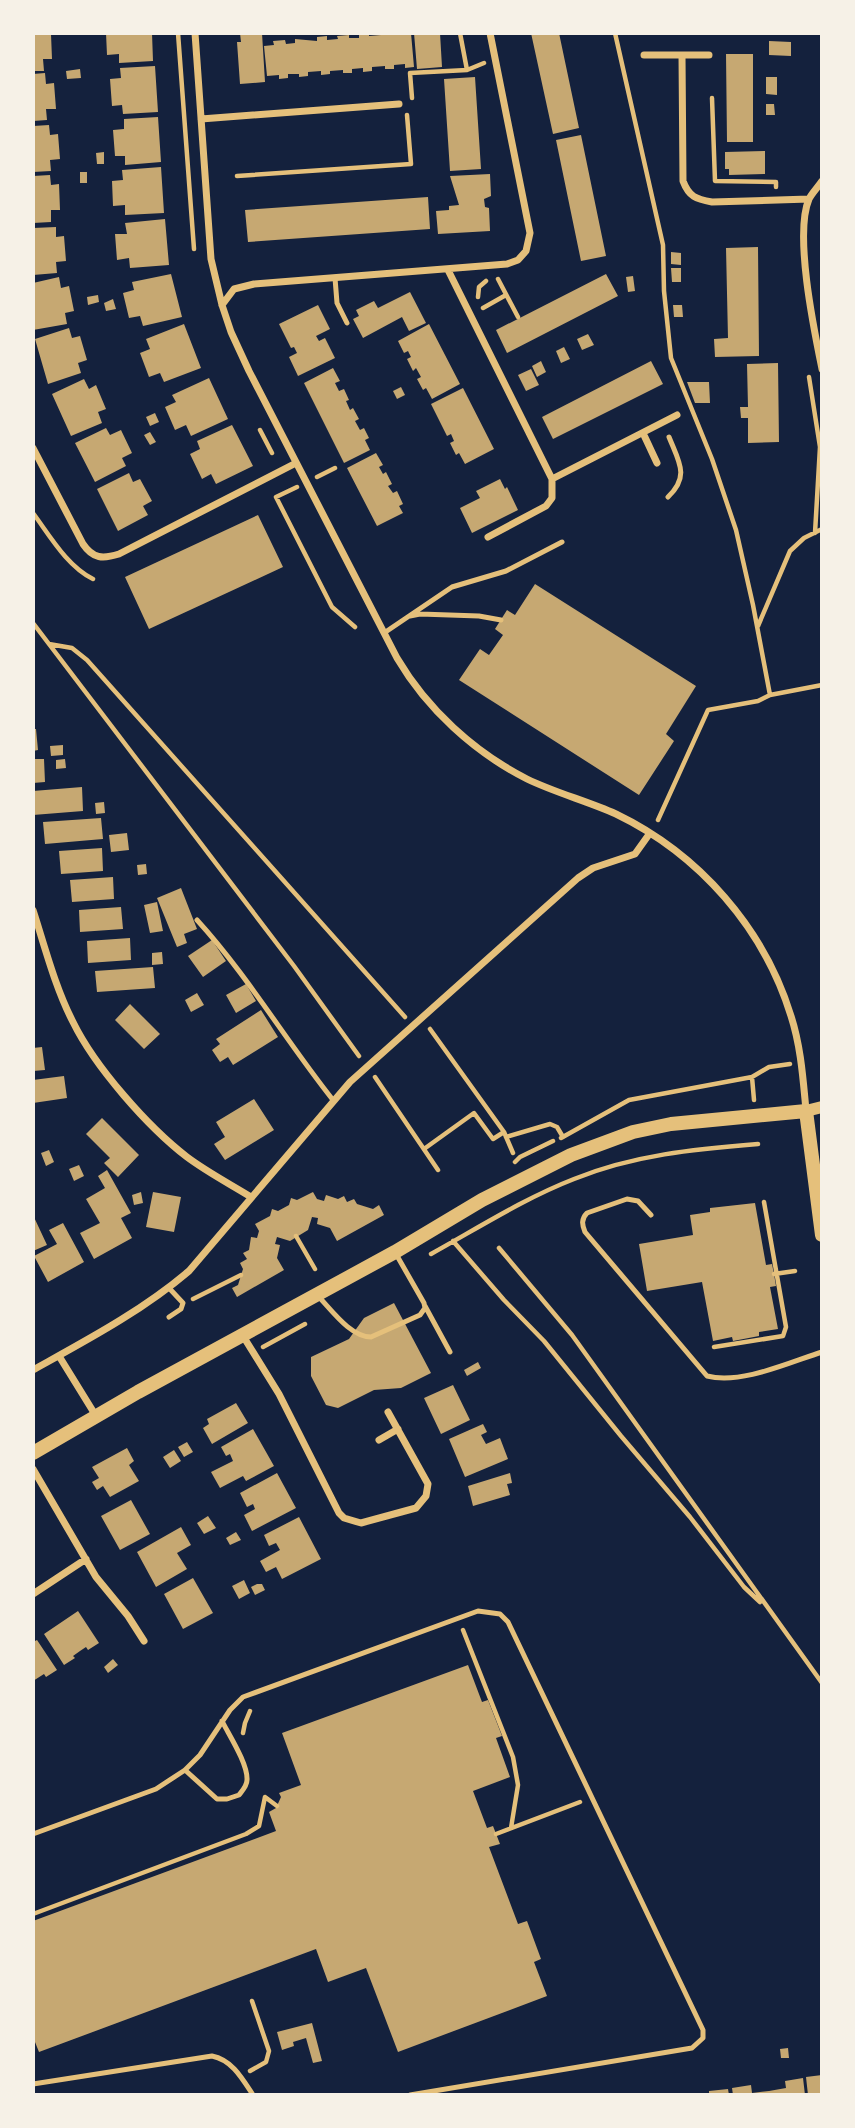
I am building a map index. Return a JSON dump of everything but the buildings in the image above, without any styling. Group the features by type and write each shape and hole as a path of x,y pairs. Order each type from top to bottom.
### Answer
{"main road":[{"path":"33,1453 395,1252 482,1200 571,1155 632,1132 692,1121 806,1111 817,1152 822,1235"}],"street":[{"path":"195,33 209,243 222,305 231,332 296,463 404,670 421,694 448,722 487,754 528,779 614,814 650,833 714,885 758,942 779,983 792,1018 802,1063 806,1111"},
{"path":"222,305 234,289 241,286 448,270 507,264 518,260 530,243 530,233 490,33"},
{"path":"644,55 709,55"},
{"path":"682,55 683,181 688,194 712,202 809,199"},
{"path":"201,119 399,104"},
{"path":"822,181 809,199 804,233 810,305 822,369"},
{"path":"448,270 552,479 552,498 546,506 488,537"},
{"path":"552,479 677,415"},
{"path":"643,433 657,463"},
{"path":"34,453 83,544 90,554 98,558 119,554 296,463"},
{"path":"33,1370 113,1325 169,1288 204,1254 333,1100 368,1065 578,878 593,868 635,854 650,833"},
{"path":"33,910 66,1006 78,1031 105,1070 131,1102 177,1149 251,1198"},
{"path":"806,1111 822,1107"},
{"path":"806,1111 822,1114"},
{"path":"243,1336 279,1394 339,1513 344,1518 361,1523 416,1508 426,1496 428,1484 388,1412"},
{"path":"59,1356 96,1416"},
{"path":"379,1440 398,1429"},
{"path":"33,1469 96,1577 128,1616 144,1641"},
{"path":"33,1594 86,1559"}],"lane":[{"path":"335,278 337,303 346,323"},
{"path":"668,498 676,489 681,475 681,467 669,437"},
{"path":"384,633 453,587 506,571 562,542"},
{"path":"407,617 419,614 479,616 501,621"},
{"path":"197,920 219,944 295,1053 333,1100"},
{"path":"651,1215 638,1201 627,1199 587,1213 582,1226 707,1376 725,1378 773,1370 822,1352"},
{"path":"395,1252 450,1352"},
{"path":"169,1288 183,1303 181,1309 169,1317"},
{"path":"317,1295 357,1333 371,1337 420,1315 425,1308 424,1303"},
{"path":"33,1835 156,1789 185,1770 200,1755 222,1721 243,1697 478,1611 500,1614 508,1622 590,1792 703,2030 703,2038 692,2048 410,2095"},
{"path":"185,1770 217,1799 239,1796 247,1781 246,1774 242,1760 222,1721"},
{"path":"33,2084 201,2056 221,2058 240,2076 253,2095"}],"path":[{"path":"460,33 467,69"},
{"path":"615,33 663,245 664,291 671,358 727,503 744,558 770,695"},
{"path":"237,177 411,164 406,104 413,103 410,73 467,69 495,60"},
{"path":"712,98 714,178 719,183 776,182 775,200"},
{"path":"485,320 478,295 479,287 485,281 507,277"},
{"path":"498,278 517,317"},
{"path":"481,309 506,295"},
{"path":"807,370 820,447 815,533"},
{"path":"335,468 276,497 332,607 355,627"},
{"path":"33,513 68,560 80,572 93,579"},
{"path":"757,627 790,551 804,538 822,529"},
{"path":"33,623 363,1061"},
{"path":"49,644 72,648 87,660 406,1018 416,1024 426,1024 505,1135 513,1153"},
{"path":"658,820 708,710 822,685"},
{"path":"424,1149 474,1113 493,1139 550,1124 558,1127 563,1137 629,1100 752,1077 769,1067 785,1065"},
{"path":"371,1072 438,1170"},
{"path":"752,1077 753,1087"},
{"path":"405,1269 549,1190 598,1170 665,1153 758,1144"},
{"path":"714,1347 783,1336 786,1327 764,1202"},
{"path":"441,1225 504,1300 544,1341 691,1517 744,1587 768,1609"},
{"path":"296,1236 315,1269"},
{"path":"499,1248 572,1335 822,1683"},
{"path":"776,1274 795,1271"},
{"path":"183,1303 201,1297 240,1275"},
{"path":"253,1353 331,1310"},
{"path":"458,1618 513,1756 518,1784 511,1828"},
{"path":"496,1834 573,1805 583,1800 590,1792"},
{"path":"33,1914 246,1834 262,1821 265,1797 277,1806"},
{"path":"240,2076 268,2059 269,2051 252,2001"}]}
